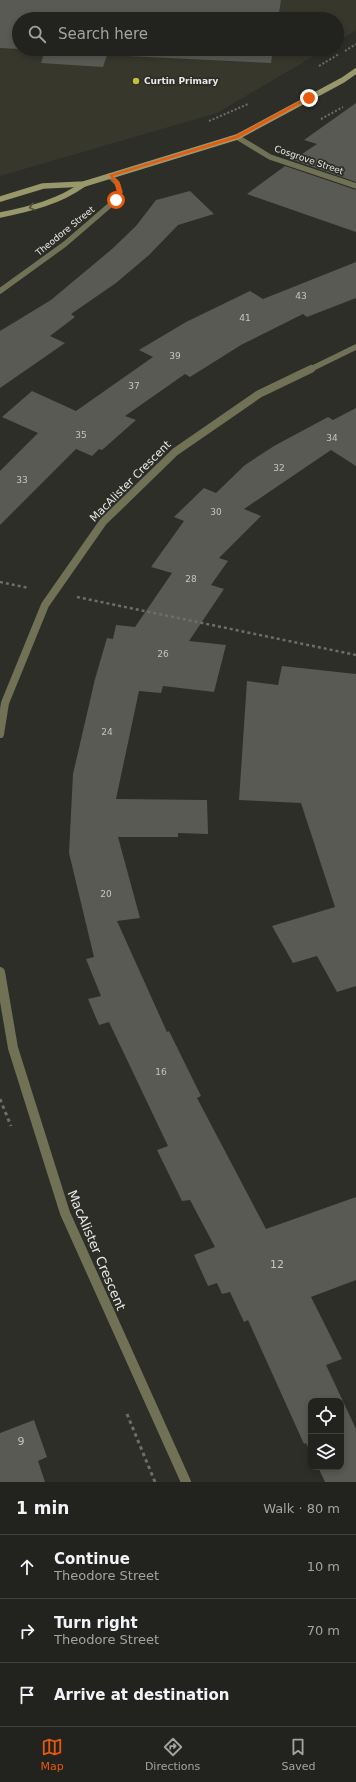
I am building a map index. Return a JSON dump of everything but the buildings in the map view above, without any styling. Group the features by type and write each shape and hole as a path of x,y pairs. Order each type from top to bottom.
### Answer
{"main road":[{"path":"0,199 44,186 84,184 236,137 343,80 356,71"},
{"path":"0,215 36,207 64,197 84,184"}],"street":[{"name":"Cosgrove Street","path":"236,137 270,157 356,186"},
{"name":"Theodore Street","path":"0,292 65,244 116,200 120,192 117,183 110,176"},
{"name":"MacAlister Crescent","path":"0,734 5,703 45,606 103,522 175,452 259,394 356,347"},
{"name":"MacAlister Crescent","path":"0,972 13,1048 65,1213 186,1482"}],"path":[{"path":"344,51 356,44"},
{"path":"313,70 336,56"},
{"path":"208,121 251,103"},
{"path":"319,119 333,113 345,105"},
{"path":"0,582 356,655"}],"shaded area":[{"name":"Curtin Primary","path":"0,0 356,0 356,30 344,38 344,12 12,12 12,56 314,56 217,113 0,176"}],"place":[{"name":"Curtin Primary","path":"136,81"}],"route":[{"path":"116,200 120,192 117,183 110,176 236,137 309,98"}]}
